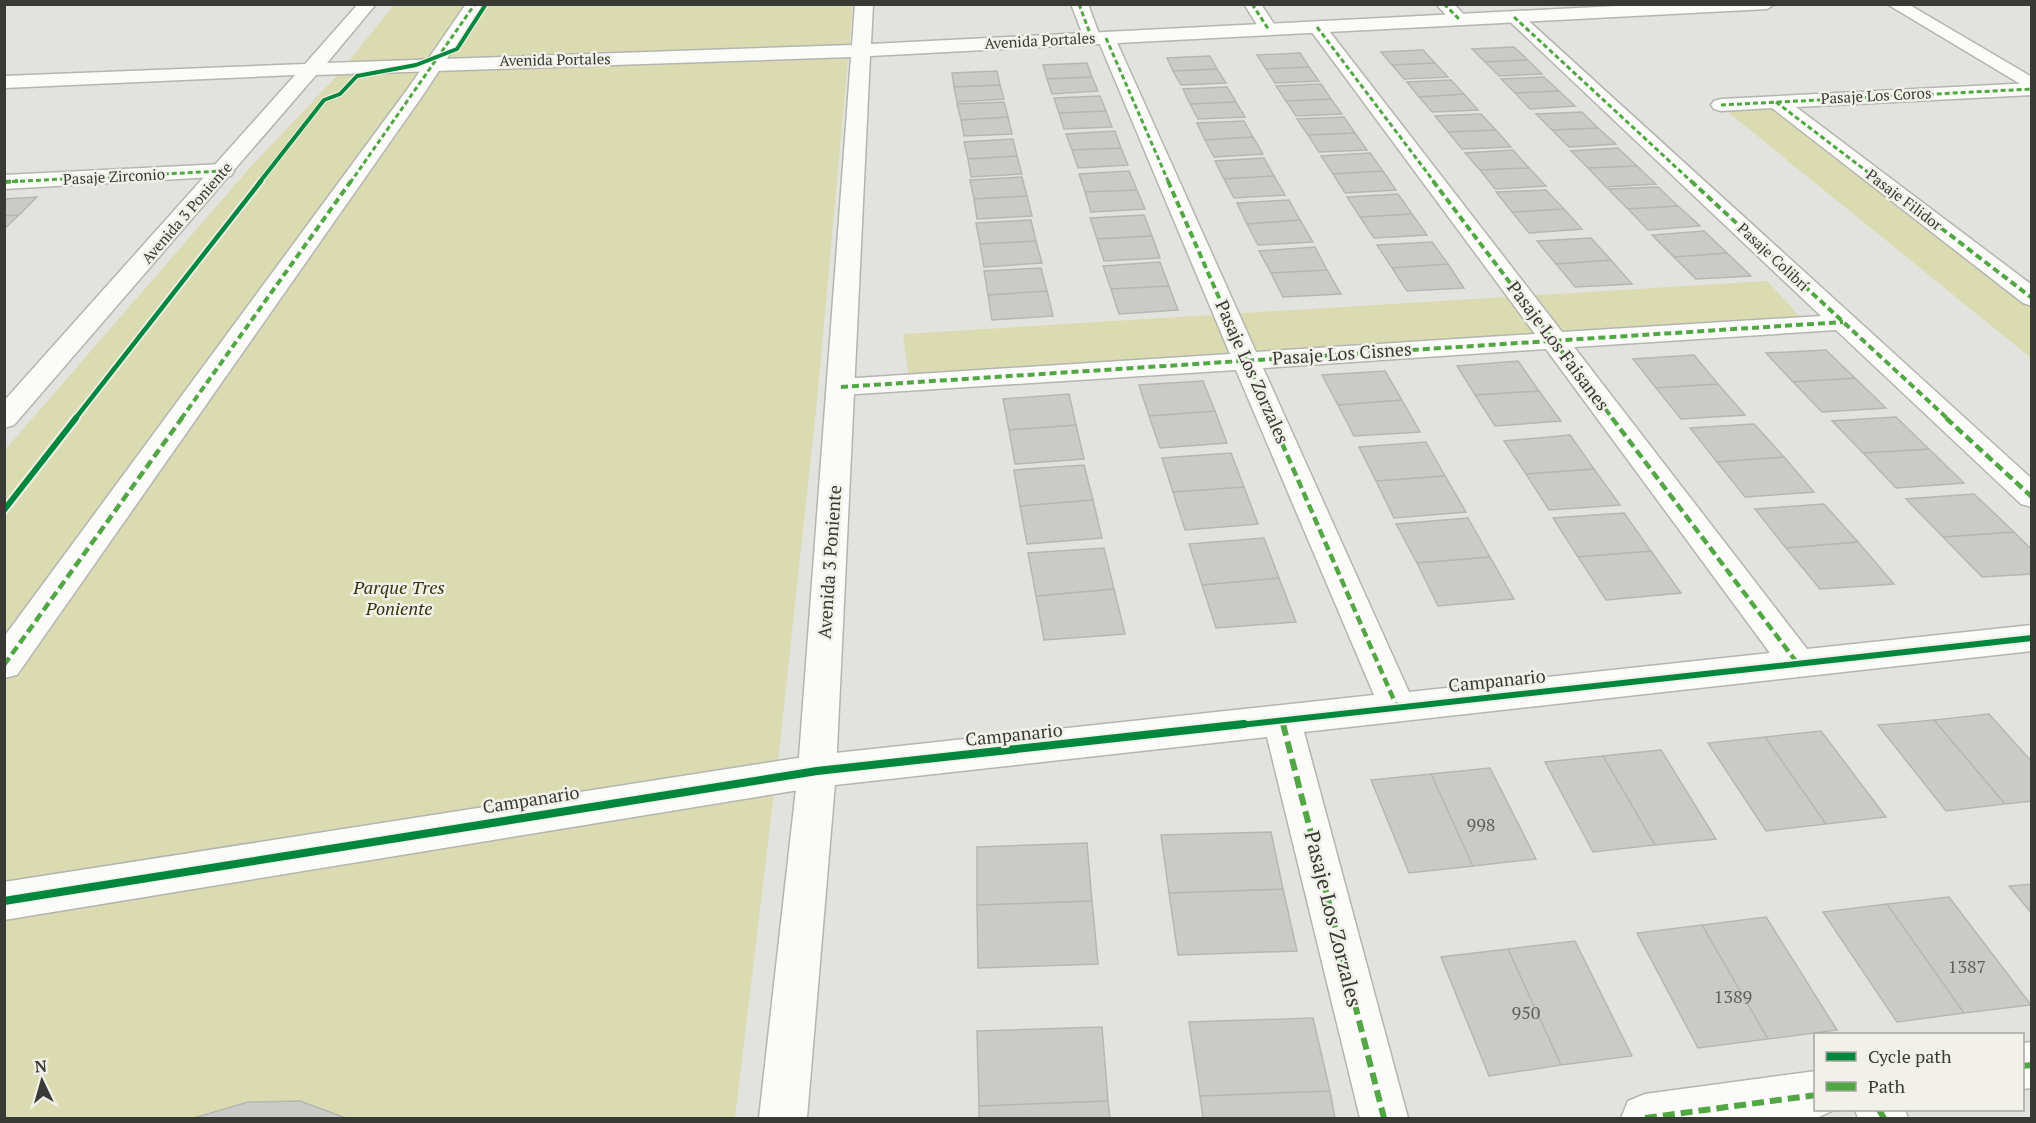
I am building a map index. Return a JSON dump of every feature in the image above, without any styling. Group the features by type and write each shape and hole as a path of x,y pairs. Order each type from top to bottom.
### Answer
{"street":[{"name":"Avenida 3 Poniente","path":"4,419 368,4"},
{"path":"4,665 435,64 475,4"},
{"name":"Avenida 3 Poniente","path":"783,1119 817,771 864,4"},
{"name":"Pasaje Los Zorzales","path":"1079,4 1099,38 1247,360 1397,707"},
{"path":"1252,4 1269,30"},
{"path":"1444,4 1460,20"},
{"name":"Avenida Portales","path":"4,82 314,68 699,58 1767,4"},
{"path":"1895,4 2031,85"},
{"name":"Pasaje Colibrí","path":"1514,17 2031,497"},
{"name":"Pasaje Los Faisanes","path":"1317,27 1798,664"},
{"name":"Avenida Portales","path":"4,96 243,86 286,79 314,68"},
{"name":"Pasaje Los Coros","path":"1721,105 2031,89"},
{"name":"Pasaje Filidor","path":"1776,102 2031,297"},
{"name":"Pasaje Zirconio","path":"4,182 223,171"},
{"name":"Pasaje Los Cisnes","path":"841,387 1842,322"},
{"name":"Campanario","path":"4,901 817,771 2031,638"},
{"name":"Pasaje Los Zorzales","path":"1282,720 1384,1119"},
{"path":"1645,1119 1814,1095"}],"green space":[{"name":"Parque Tres Poniente","path":"394,5 853,5 817,400 781,734 735,1118 5,1118 5,450 254,163 335,78"},
{"path":"1773,105 2031,304 2031,358 1723,108"},
{"path":"1767,281 1803,320 909,379 903,334"}],"building":[{"path":"1514,47 1528,60 1485,62 1472,49"},
{"path":"1423,50 1435,63 1392,65 1381,52"},
{"path":"1300,53 1309,67 1266,69 1257,55"},
{"path":"1210,56 1217,69 1173,71 1167,58"},
{"path":"1528,60 1542,74 1499,76 1485,62"},
{"path":"1087,63 1092,77 1047,79 1043,65"},
{"path":"1435,63 1448,77 1404,79 1392,65"},
{"path":"1309,67 1319,81 1275,83 1266,69"},
{"path":"1217,69 1226,83 1181,85 1173,71"},
{"path":"997,71 1000,85 954,87 952,73"},
{"path":"1092,77 1098,91 1052,94 1047,79"},
{"path":"1544,77 1559,91 1515,93 1501,79"},
{"path":"1451,80 1464,94 1419,97 1407,82"},
{"path":"1321,84 1331,99 1286,101 1276,86"},
{"path":"1000,85 1004,99 957,102 954,87"},
{"path":"1227,87 1236,102 1190,104 1183,89"},
{"path":"1559,91 1575,106 1530,109 1515,93"},
{"path":"1464,94 1478,110 1432,112 1419,97"},
{"path":"1100,96 1106,111 1059,113 1054,98"},
{"path":"1331,99 1342,114 1296,116 1286,101"},
{"path":"1004,102 1008,117 961,120 957,104"},
{"path":"1236,102 1245,117 1198,119 1190,104"},
{"path":"1106,111 1112,127 1064,129 1059,113"},
{"path":"1582,112 1598,128 1552,130 1536,114"},
{"path":"1481,114 1496,130 1448,132 1435,116"},
{"path":"1008,117 1012,134 964,136 961,120"},
{"path":"1344,117 1355,133 1308,135 1297,119"},
{"path":"1244,121 1253,137 1205,140 1197,123"},
{"path":"1598,128 1616,144 1569,147 1552,130"},
{"path":"1496,130 1511,147 1462,149 1448,132"},
{"path":"1115,131 1121,148 1072,150 1066,134"},
{"path":"1355,133 1367,150 1319,152 1308,135"},
{"path":"1253,137 1263,154 1214,157 1205,140"},
{"path":"1013,139 1017,156 968,159 964,142"},
{"path":"1121,148 1128,165 1078,168 1072,150"},
{"path":"1618,148 1637,166 1588,168 1571,151"},
{"path":"1513,150 1529,168 1480,170 1465,153"},
{"path":"1370,153 1383,171 1333,174 1321,156"},
{"path":"1017,156 1022,174 971,177 968,159"},
{"path":"1264,158 1274,176 1224,179 1215,161"},
{"path":"1637,166 1656,184 1606,187 1588,168"},
{"path":"1529,168 1546,186 1495,189 1480,170"},
{"path":"1129,171 1137,190 1085,192 1079,174"},
{"path":"1383,171 1396,190 1345,193 1333,174"},
{"path":"1274,176 1285,195 1234,198 1224,179"},
{"path":"1022,177 1027,196 974,199 970,180"},
{"path":"1658,187 1678,206 1628,209 1608,189"},
{"path":"1137,190 1145,209 1091,212 1085,192"},
{"path":"1546,190 1564,209 1512,212 1496,192"},
{"path":"1398,194 1412,214 1360,217 1347,197"},
{"path":"1027,196 1032,216 977,219 974,199"},
{"path":"37,197 19,215 4,216 4,199"},
{"path":"1289,200 1300,220 1247,224 1237,203"},
{"path":"1678,206 1700,226 1648,230 1628,209"},
{"path":"1564,209 1582,229 1529,233 1512,212"},
{"path":"1412,214 1427,235 1374,238 1360,217"},
{"path":"19,215 4,229 4,216"},
{"path":"1144,215 1152,236 1097,239 1090,218"},
{"path":"1031,220 1036,241 980,244 976,223"},
{"path":"1300,220 1313,242 1258,245 1247,224"},
{"path":"1704,231 1727,253 1674,257 1652,235"},
{"path":"1152,236 1160,258 1104,261 1097,239"},
{"path":"1591,238 1611,260 1556,264 1537,241"},
{"path":"1036,241 1042,263 984,267 980,244"},
{"path":"1432,242 1448,264 1392,268 1377,245"},
{"path":"1315,247 1327,270 1271,273 1259,251"},
{"path":"1727,253 1751,276 1696,279 1674,257"},
{"path":"1611,260 1632,284 1575,287 1556,264"},
{"path":"1160,262 1169,286 1111,289 1103,266"},
{"path":"1448,264 1464,288 1407,291 1392,268"},
{"path":"1041,268 1047,291 988,295 984,271"},
{"path":"1327,270 1341,294 1283,297 1271,273"},
{"path":"1169,286 1178,310 1119,314 1111,289"},
{"path":"1047,291 1053,316 992,320 988,295"},
{"path":"1826,350 1855,378 1793,382 1766,353"},
{"path":"1694,355 1718,384 1656,388 1633,359"},
{"path":"1518,361 1539,391 1475,395 1457,366"},
{"path":"1385,371 1402,400 1338,405 1322,375"},
{"path":"1855,378 1886,408 1822,412 1793,382"},
{"path":"1203,381 1215,411 1149,416 1139,385"},
{"path":"1718,384 1745,415 1681,419 1656,388"},
{"path":"1539,391 1561,421 1495,426 1475,395"},
{"path":"1069,394 1076,425 1009,430 1003,399"},
{"path":"1402,400 1420,432 1354,436 1338,405"},
{"path":"1215,411 1227,443 1160,448 1149,416"},
{"path":"1896,417 1929,449 1863,453 1832,421"},
{"path":"1754,424 1784,457 1717,462 1690,428"},
{"path":"1076,425 1084,459 1015,464 1009,430"},
{"path":"1570,435 1594,469 1526,474 1504,441"},
{"path":"1426,442 1445,476 1376,481 1359,447"},
{"path":"1929,449 1964,483 1896,488 1863,453"},
{"path":"1231,453 1244,487 1173,492 1162,458"},
{"path":"1784,457 1814,492 1745,497 1717,462"},
{"path":"1084,465 1093,500 1020,506 1014,470"},
{"path":"1594,469 1620,505 1549,510 1526,474"},
{"path":"1445,476 1466,512 1394,518 1376,481"},
{"path":"1244,487 1258,524 1185,530 1173,492"},
{"path":"1974,494 2014,532 1943,537 1906,499"},
{"path":"1093,500 1102,538 1027,544 1020,506"},
{"path":"1824,504 1858,542 1786,548 1755,509"},
{"path":"1624,513 1651,551 1578,557 1553,518"},
{"path":"1468,518 1490,557 1417,563 1396,524"},
{"path":"2014,532 2032,550 2032,574 1982,577 1943,537"},
{"path":"1264,538 1279,578 1202,585 1189,544"},
{"path":"1858,542 1894,584 1820,589 1786,548"},
{"path":"1104,548 1114,589 1036,596 1028,553"},
{"path":"1651,551 1681,593 1606,600 1578,557"},
{"path":"1490,557 1514,599 1438,606 1417,563"},
{"path":"1279,578 1296,622 1216,628 1202,585"},
{"path":"1114,589 1125,634 1044,640 1036,596"},
{"path":"1989,714 2032,762 2032,801 2005,804 1934,720"},
{"path":"1934,720 2005,804 1946,811 1878,725"},
{"path":"1821,731 1886,817 1826,824 1765,737"},
{"path":"1765,737 1826,824 1766,831 1708,743"},
{"path":"1661,750 1716,839 1655,845 1603,756"},
{"path":"1603,756 1655,845 1593,852 1545,762"},
{"path":"1490,768 1536,859 1473,866 1431,774"},
{"path":"1431,774 1473,866 1409,873 1371,780"},
{"path":"1271,832 1283,889 1169,893 1161,835"},
{"path":"1087,843 1092,901 977,905 977,847"},
{"path":"2032,884 2032,914 2009,886"},
{"path":"1283,889 1297,951 1178,955 1169,893"},
{"path":"1949,897 2031,1005 1964,1013 1887,904"},
{"path":"1092,901 1098,964 978,968 977,905"},
{"path":"1887,904 1964,1013 1897,1022 1823,912"},
{"path":"1766,917 1837,1030 1768,1039 1702,925"},
{"path":"1702,925 1768,1039 1698,1048 1637,933"},
{"path":"1575,941 1632,1056 1561,1065 1508,949"},
{"path":"1508,949 1561,1065 1489,1076 1441,957"},
{"path":"1313,1018 1330,1091 1200,1096 1189,1022"},
{"path":"1102,1027 1108,1101 979,1106 977,1031"},
{"path":"1330,1091 1335,1118 1203,1118 1200,1096"},
{"path":"300,1101 346,1118 194,1118 248,1102"},
{"path":"1108,1101 1110,1118 979,1118 979,1106"}],"marked path":[{"path":"4,665 416,91 475,4"},
{"path":"1079,4 1092,39"},
{"path":"1252,4 1269,30"},
{"path":"1444,4 1460,20"},
{"path":"1514,17 2032,497"},
{"path":"1317,27 1798,664"},
{"path":"1106,38 1397,707"},
{"path":"1721,105 2032,89"},
{"path":"1776,102 2032,298"},
{"path":"4,182 223,171"},
{"path":"841,387 1843,322"},
{"path":"1282,720 1384,1118"},
{"path":"2024,1066 2032,1065"},
{"path":"1645,1118 1814,1095"},
{"path":"1880,1111 1884,1118"}],"cycle path":[{"path":"4,510 324,100 340,94 357,76 416,65 457,49 486,4"},
{"path":"4,901 817,771 2032,638"}]}
